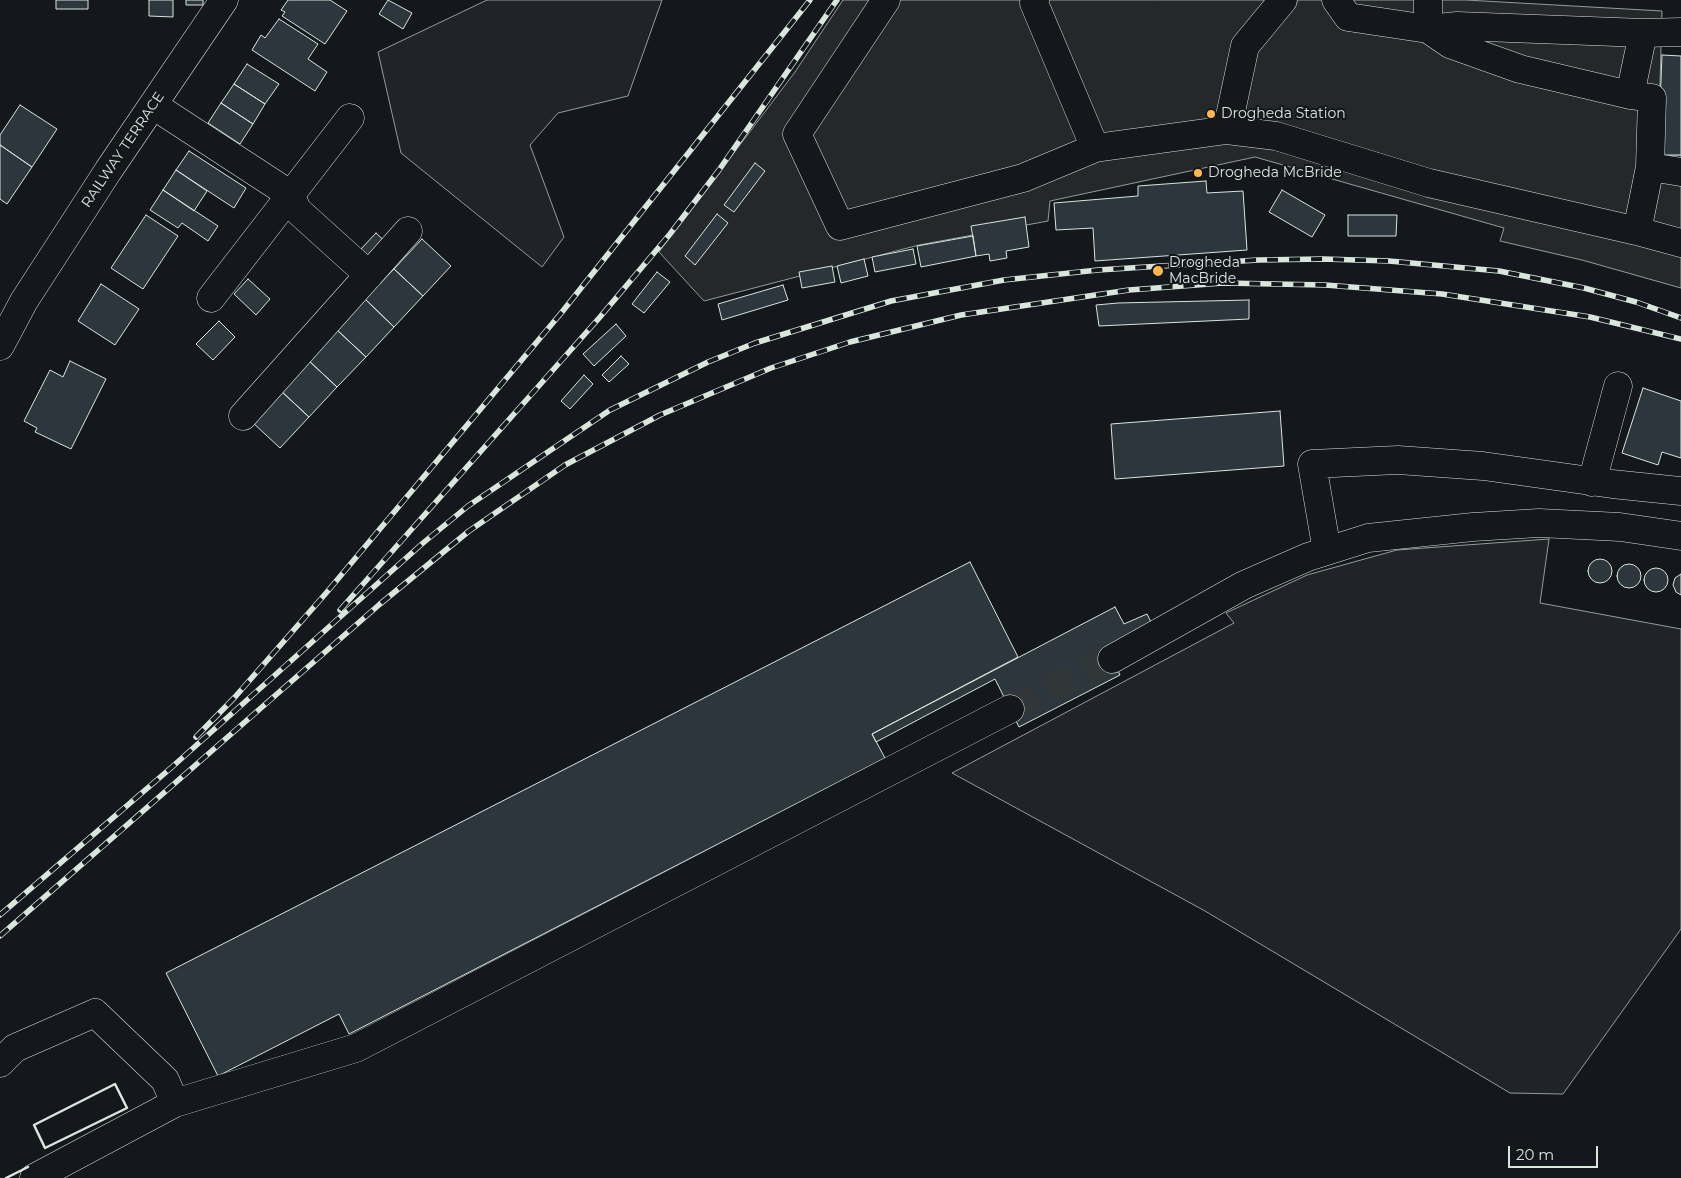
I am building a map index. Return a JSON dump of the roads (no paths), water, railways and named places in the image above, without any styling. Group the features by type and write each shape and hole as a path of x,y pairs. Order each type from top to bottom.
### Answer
{"street":[{"name":"RAILWAY TERRACE","path":"0,346 24,301 224,0"},
{"path":"886,0 797,134 840,226 1023,178 1095,148 1227,130 1276,136 1429,183 1681,242"},
{"path":"1035,0 1034,3 1095,148"},
{"path":"1227,130 1244,46 1283,0"},
{"path":"1336,0 1348,17 1428,29 1457,26 1643,33 1681,32"},
{"path":"1428,0 1428,29"},
{"path":"1428,29 1450,44 1520,69 1630,96 1652,98 1650,167 1637,231"},
{"path":"1630,96 1643,33"},
{"path":"153,105 291,194 297,210 369,275"},
{"path":"211,298 350,118"},
{"path":"1650,167 1681,172"},
{"path":"243,416 408,231"},
{"path":"1592,482 1618,386"},
{"path":"1327,551 1312,464 1398,460 1483,466 1592,482 1681,491"},
{"path":"1112,659 1244,585 1308,557 1368,538 1473,527 1539,523 1620,527 1681,536"},
{"path":"34,1178 175,1103 356,1048 1010,708"},
{"path":"0,1063 15,1048 95,1013 164,1080 175,1103"}],"tunnel":[{"path":"1010,709 1112,659"}],"railway":[{"path":"196,737 235,697 327,592 562,312 810,0"},
{"path":"340,610 600,317 670,234 719,170 837,0"},
{"path":"0,915 172,767 423,543 468,506 610,410 708,362 755,343 891,301 1004,280 1098,270 1258,260 1389,261 1499,271 1584,288 1636,302 1681,318"},
{"path":"0,936 380,604 469,531 565,465 660,415 771,368 850,342 961,315 1129,290 1223,283 1325,285 1442,294 1590,317 1681,339"}],"place":[{"name":"Drogheda Station","path":"1211,114"},
{"name":"Drogheda McBride","path":"1198,173"},
{"name":"Drogheda MacBride","path":"1158,271"}]}
